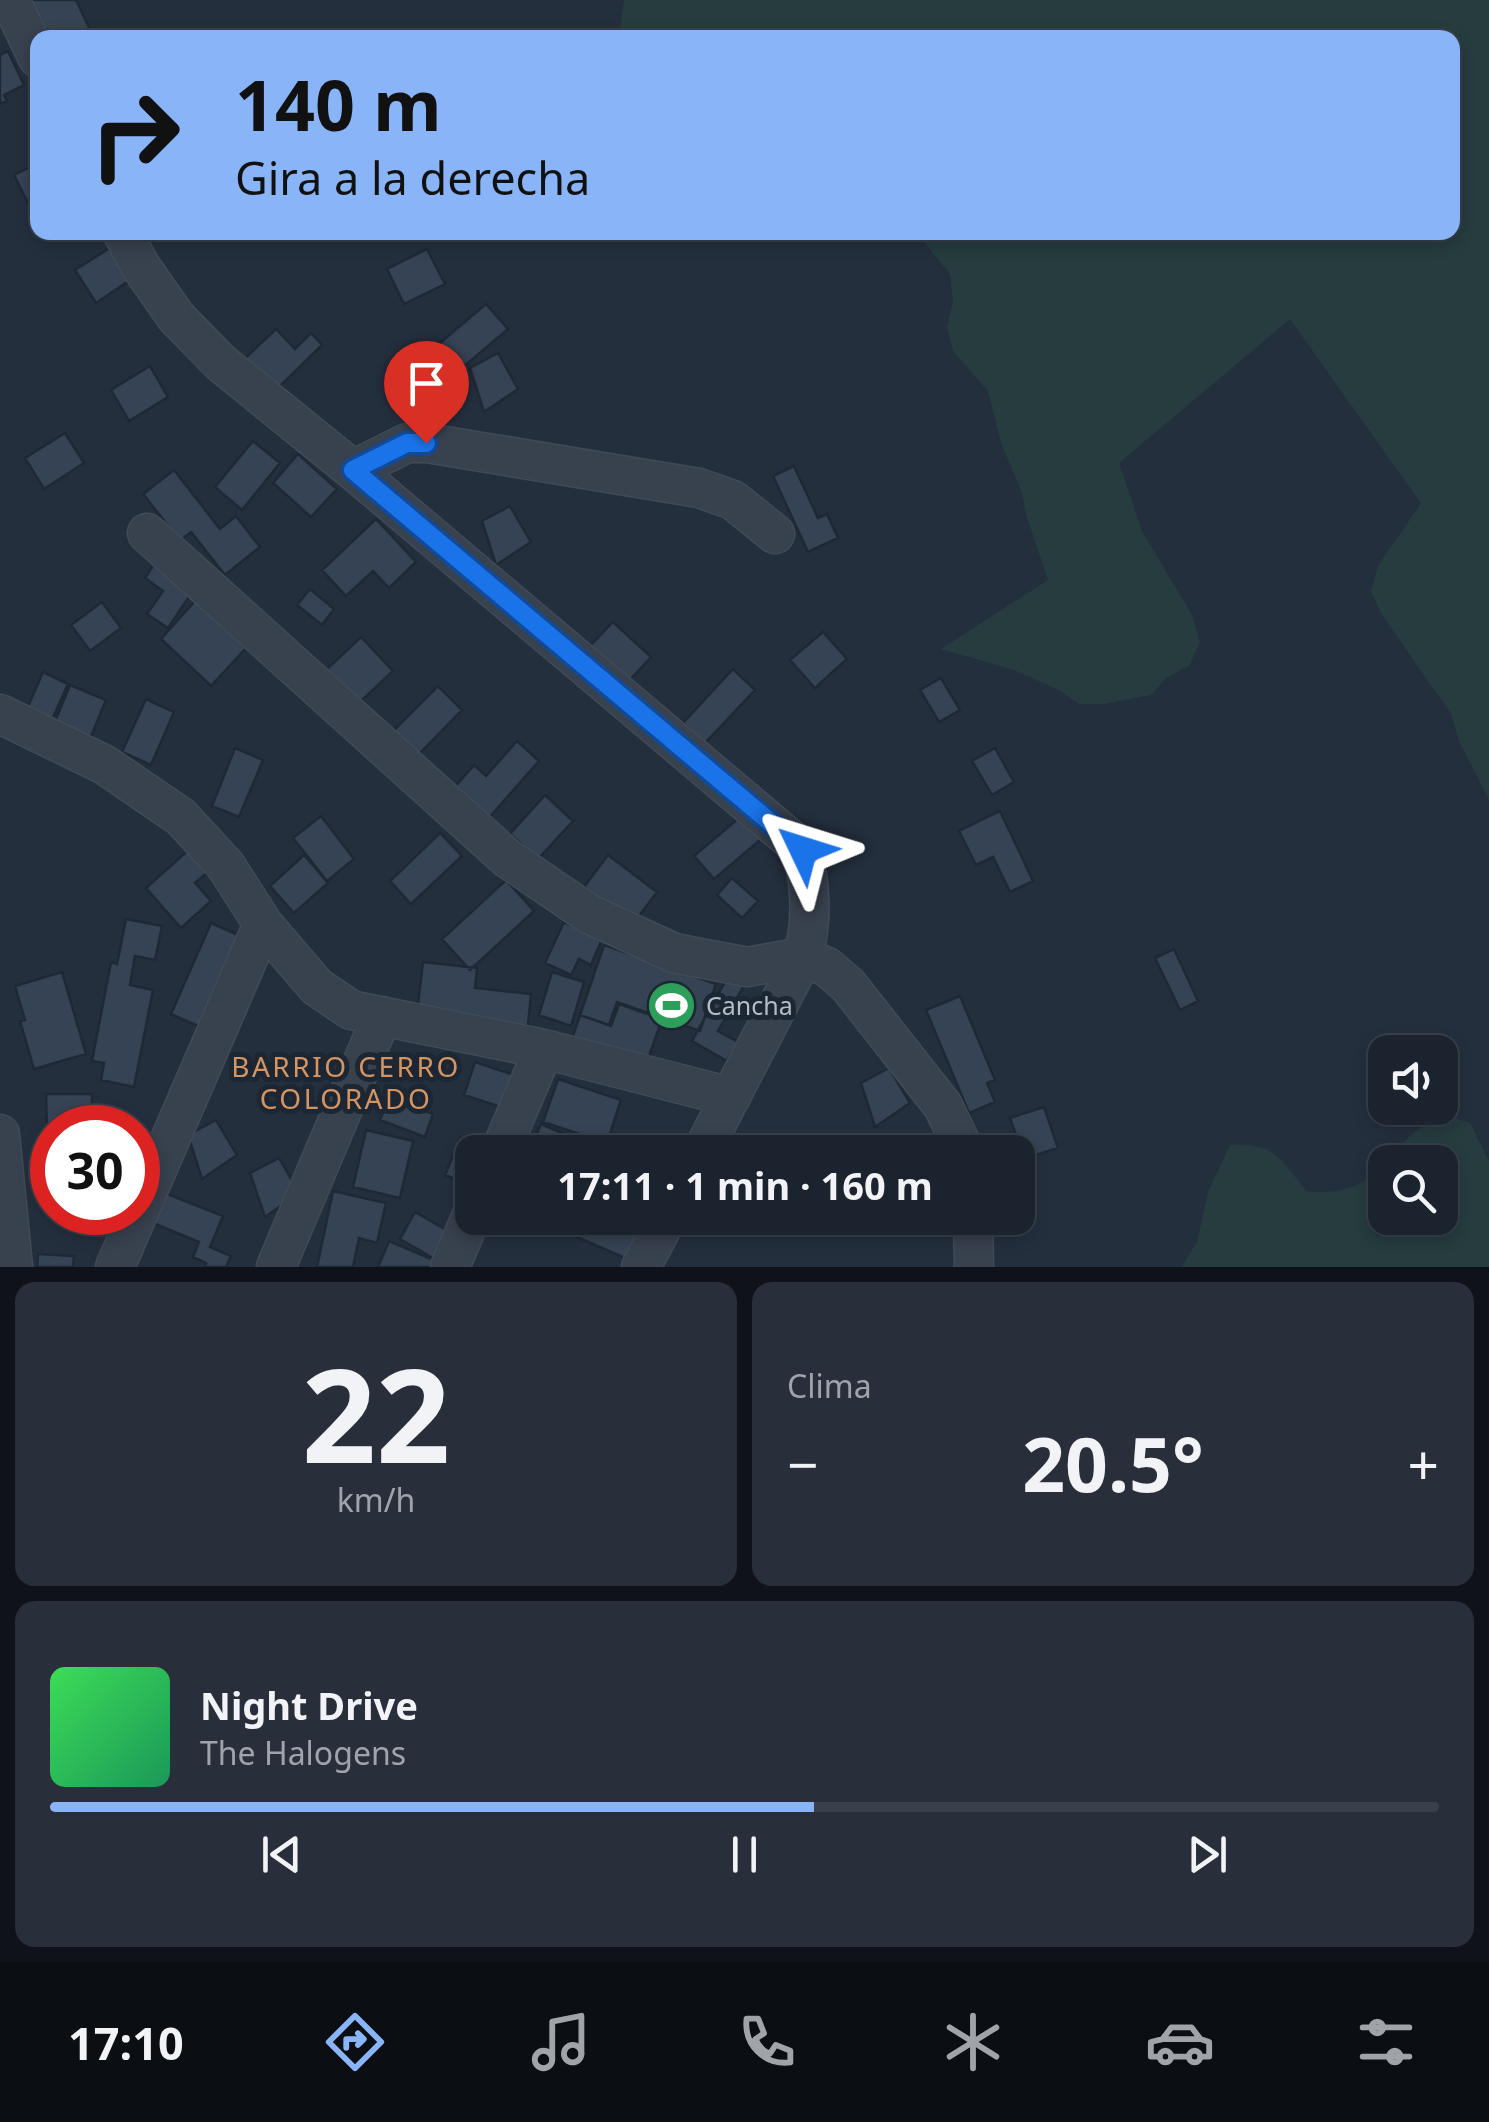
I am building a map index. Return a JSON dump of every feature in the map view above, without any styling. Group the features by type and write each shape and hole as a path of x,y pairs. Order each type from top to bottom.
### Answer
{"street":[{"path":"10,0 30,41"},
{"path":"126,240 176,317 220,364 353,470 803,850 812,896 810,932 803,957 711,1135"},
{"path":"353,470 407,443 426,443 699,488 733,500 774,534"},
{"path":"146,532 507,858 589,914 674,953 747,967 803,957 827,967 848,985 943,1106 957,1135"},
{"path":"0,714 105,766 181,817 226,866 263,924 318,987 351,1010 544,1049 731,1097"},
{"path":"115,1267 263,924"},
{"path":"276,1267 382,1016"},
{"path":"507,1135 544,1049"},
{"path":"0,1134 13,1267"},
{"path":"450,1267 464,1235"},
{"path":"640,1267 658,1235"},
{"path":"973,1235 974,1267"}],"green space":[{"path":"624,0 1489,0 1489,800 1460,743 1450,712 1382,615 1371,591 1378,566 1421,503 1290,319 1119,463 1142,531 1192,615 1200,642 1189,666 1167,677 1151,695 1104,704 1079,704 1059,690 1014,670 941,649 1048,580 1022,493 1001,443 988,391 953,351 947,327 953,301 950,274 923,240 1460,240 1460,30 620,30"},
{"path":"1458,1119 1470,1123 1489,1161 1489,1267 1181,1267 1197,1242 1208,1192 1230,1145 1267,1150 1283,1162 1306,1191 1349,1188 1368,1178 1368,1235 1458,1235 1458,1145 1401,1145 1426,1125 1458,1125"}],"building":[{"path":"27,0 76,0 90,30 40,30"},
{"path":"8,51 24,85 4,95 7,101 0,104 0,55"},
{"path":"30,167 30,207 14,175"},
{"path":"116,244 136,276 96,303 75,270"},
{"path":"427,249 445,284 404,304 387,269"},
{"path":"486,304 508,329 455,374 434,348"},
{"path":"276,329 295,349 311,333 322,345 270,396 239,364"},
{"path":"498,353 518,389 484,412 470,368"},
{"path":"150,366 168,397 129,421 111,390"},
{"path":"65,433 84,463 44,489 25,458"},
{"path":"253,441 280,463 242,510 215,487"},
{"path":"298,454 337,489 311,517 273,483"},
{"path":"794,466 818,518 827,514 838,538 808,552 773,476"},
{"path":"174,470 220,529 236,516 260,547 225,575 191,532 180,541 143,494"},
{"path":"510,506 531,542 496,565 482,521"},
{"path":"376,519 416,562 389,588 373,571 346,596 322,570"},
{"path":"156,561 195,588 168,628 147,614 163,591 145,578"},
{"path":"310,589 334,609 322,625 297,605"},
{"path":"195,601 246,648 211,686 161,639"},
{"path":"102,602 121,628 90,651 71,625"},
{"path":"613,622 651,657 627,683 589,647"},
{"path":"823,632 847,659 815,688 790,660"},
{"path":"361,637 393,671 359,703 327,669"},
{"path":"733,669 755,690 704,744 683,723"},
{"path":"43,672 68,684 51,722 26,711"},
{"path":"941,678 960,710 939,722 920,690"},
{"path":"70,685 106,700 90,739 54,724"},
{"path":"438,686 462,710 414,759 389,735"},
{"path":"146,699 174,712 151,765 122,752"},
{"path":"517,741 539,761 488,819 454,788 474,765 486,776"},
{"path":"235,748 263,760 239,817 212,806"},
{"path":"995,748 1014,782 992,795 972,761"},
{"path":"545,795 573,821 538,859 510,834"},
{"path":"1000,811 1033,881 1010,892 993,857 976,865 959,831"},
{"path":"746,812 766,835 714,879 694,856"},
{"path":"321,816 354,859 327,881 293,838"},
{"path":"440,833 462,856 411,904 390,881"},
{"path":"194,845 214,867 195,883 211,901 181,928 146,888"},
{"path":"304,855 328,883 294,913 270,886"},
{"path":"608,855 657,892 633,924 584,887"},
{"path":"732,878 758,901 742,918 717,895"},
{"path":"506,880 534,911 470,970 442,939"},
{"path":"126,919 162,926 155,960 135,956 130,985 153,990 134,1087 101,1080 104,1063 92,1061 111,962 117,964"},
{"path":"564,922 602,939 591,965 579,959 571,975 545,963"},
{"path":"211,923 247,939 207,1030 171,1014"},
{"name":"Cancha","path":"604,945 716,984 700,1031 617,1002 609,1025 580,1015"},
{"path":"1174,949 1198,1001 1180,1010 1155,958"},
{"path":"423,962 477,968 475,988 531,994 528,1026 417,1013"},
{"path":"62,972 86,1054 34,1069 15,986"},
{"path":"552,972 584,982 571,1026 539,1015"},
{"path":"730,973 746,982 718,1031 738,1042 727,1061 692,1041"},
{"path":"960,996 995,1080 987,1083 995,1102 969,1113 926,1010"},
{"path":"619,1004 662,1019 646,1065 572,1039 580,1015 611,1026"},
{"path":"475,1062 526,1079 516,1112 464,1095"},
{"path":"889,1068 910,1103 875,1127 861,1083"},
{"path":"558,1079 621,1100 610,1135 583,1135 543,1122"},
{"path":"46,1094 92,1094 92,1105 46,1105"},
{"path":"388,1098 433,1114 425,1137 380,1120"},
{"path":"1044,1107 1058,1148 1035,1155 1035,1135 1016,1135 1010,1118"},
{"path":"216,1120 237,1155 202,1179 188,1135"},
{"path":"541,1124 567,1135 536,1135"},
{"path":"366,1130 413,1141 400,1198 353,1187"},
{"path":"455,1150 455,1179 445,1175"},
{"path":"279,1158 299,1193 265,1217 250,1173"},
{"path":"333,1191 386,1203 377,1243 359,1238 353,1267 317,1267"},
{"path":"165,1193 223,1216 210,1247 231,1256 226,1267 205,1267 206,1263 193,1257 199,1242 160,1226 160,1206"},
{"path":"415,1212 448,1231 433,1258 400,1239"},
{"path":"578,1235 646,1235 634,1262"},
{"path":"389,1241 436,1261 434,1267 378,1267"},
{"path":"38,1254 74,1256 73,1267 37,1267"}],"place":[{"name":"Cancha","path":"671,1005"}],"district":[{"name":"BARRIO CERRO COLORADO","path":"346,1082"}],"route":[{"path":"426,443 407,443 353,470 803,850"}]}
